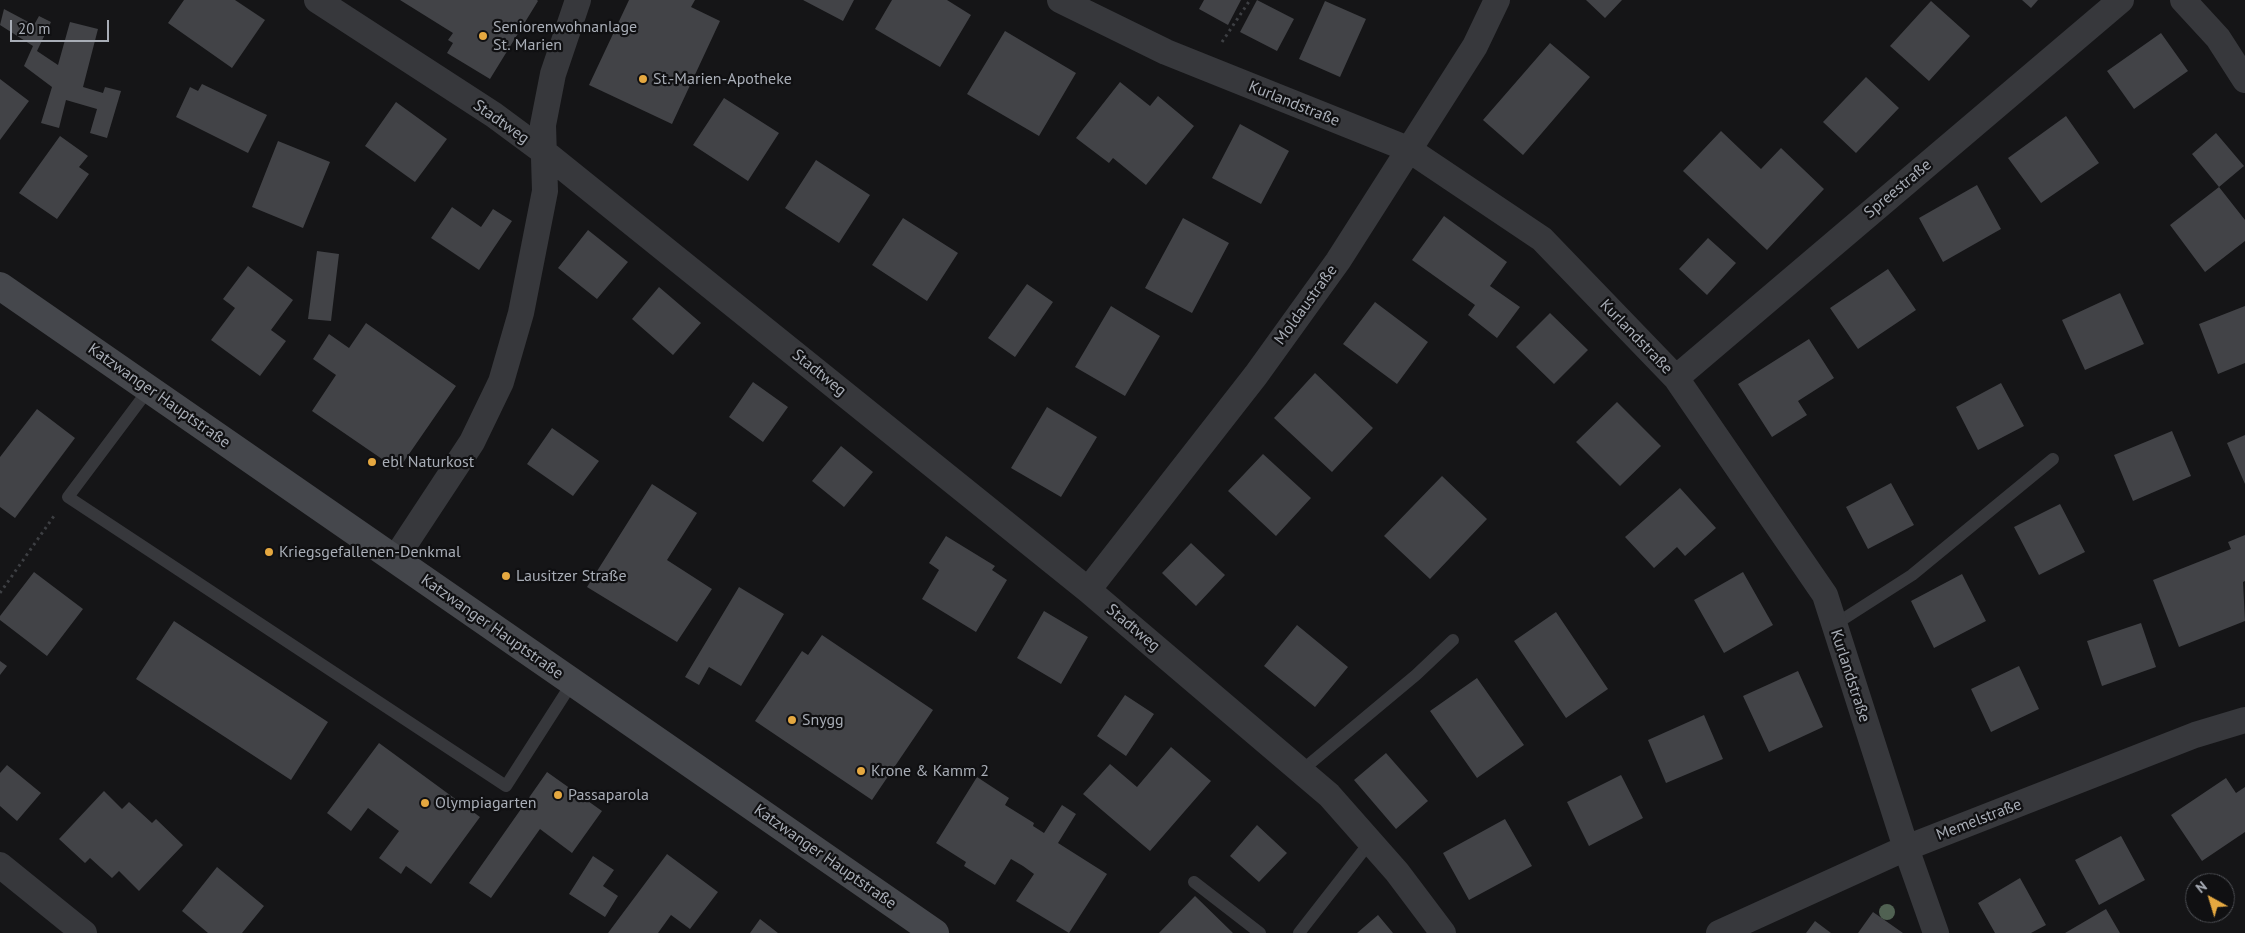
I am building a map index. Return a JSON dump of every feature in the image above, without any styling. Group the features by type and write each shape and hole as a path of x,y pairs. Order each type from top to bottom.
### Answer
{"main road":[{"name":"Katzwanger Hauptstraße","path":"0,286 935,933"}],"street":[{"name":"Stadtweg","path":"317,0 494,115 544,152 1088,590 1329,794 1397,872 1444,933"},
{"path":"395,559 472,442 501,382 521,313 543,200 543,125 552,74 578,0"},
{"name":"Kurlandstraße","path":"1060,0 1166,52 1408,149 1542,239 1676,378 1825,595 1906,848 1936,933"},
{"name":"Moldaustraße","path":"1088,590 1256,375 1338,261 1474,46 1496,0"},
{"name":"Spreestraße","path":"1676,378 2121,0"},
{"path":"2183,0 2218,38 2245,80"},
{"name":"Memelstraße","path":"1718,933 1906,848 2195,735 2245,720"},
{"path":"0,865 84,933"}],"lane":[{"path":"149,389 68,497 506,786 572,683"},
{"path":"1834,625 1912,574 2053,459"},
{"path":"1301,771 1416,675 1454,640"},
{"path":"1299,933 1370,842"},
{"path":"1194,882 1260,933"}],"path":[{"path":"1205,68 1250,0"},
{"path":"0,593 68,497"}],"building":[{"path":"184,0 235,0 265,20 232,68 168,23"},
{"name":"Seniorenwohnanlage St. Marien","path":"400,0 538,1 490,79 447,53 453,43 448,40 453,33"},
{"path":"629,0 695,0 691,7 720,21 672,124 589,85"},
{"path":"803,0 854,0 843,21"},
{"path":"892,0 947,0 971,15 940,67 875,29"},
{"path":"1204,0 1241,0 1228,25 1199,9"},
{"path":"1257,0 1294,19 1277,51 1240,32"},
{"path":"1586,0 1622,0 1605,18"},
{"path":"2022,0 2038,0 2031,8"},
{"path":"1325,1 1366,19 1340,77 1299,59"},
{"path":"1931,1 1970,36 1929,81 1890,46"},
{"path":"4,9 34,25 39,16 51,22 37,51 58,65 70,22 98,29 83,87 103,93 105,87 121,91 107,138 90,133 97,109 66,100 59,128 41,123 52,87 24,66 33,46 0,25"},
{"path":"1005,31 1076,73 1039,136 967,94"},
{"path":"2161,33 2188,71 2134,109 2107,71"},
{"path":"1550,43 1590,77 1523,155 1483,120"},
{"path":"1866,77 1899,108 1856,153 1823,122"},
{"path":"0,79 29,101 0,140"},
{"path":"1120,82 1150,106 1158,96 1194,126 1146,185 1113,158 1109,163 1076,138"},
{"path":"202,84 267,115 248,153 176,117 190,87 198,91"},
{"path":"724,98 779,133 748,181 693,145"},
{"path":"396,102 447,139 415,182 365,146"},
{"path":"2066,116 2099,163 2041,203 2008,158"},
{"path":"1240,124 1289,151 1261,204 1212,178"},
{"path":"1721,131 1761,169 1781,148 1824,189 1767,250 1683,171"},
{"path":"2216,133 2244,166 2219,187 2192,154"},
{"path":"60,136 88,156 79,167 89,174 57,219 19,193"},
{"path":"278,141 330,162 303,228 252,207"},
{"path":"816,160 870,195 839,243 785,208"},
{"path":"1977,185 2001,229 1943,262 1919,218"},
{"path":"2219,187 2245,220 2245,241 2205,272 2170,225"},
{"path":"452,207 481,227 493,209 512,221 479,270 431,238"},
{"path":"1444,216 1507,262 1490,286 1520,307 1497,338 1468,315 1475,305 1412,260"},
{"path":"903,218 958,253 927,301 872,265"},
{"path":"1183,218 1229,243 1192,313 1145,288"},
{"path":"588,230 628,262 597,299 558,268"},
{"path":"1708,238 1736,263 1707,295 1679,269"},
{"path":"317,251 339,254 331,321 308,319"},
{"path":"248,266 293,300 271,330 286,341 260,376 211,340 235,308 223,299"},
{"path":"1888,269 1916,310 1858,349 1830,308"},
{"path":"1027,284 1053,302 1015,357 988,338"},
{"path":"659,287 701,323 673,355 632,319"},
{"path":"2120,293 2144,344 2085,370 2062,320"},
{"path":"1375,302 1428,342 1397,384 1343,344"},
{"path":"1111,306 1160,336 1125,396 1075,367"},
{"path":"2245,306 2245,363 2218,374 2199,324"},
{"path":"1550,313 1588,350 1554,384 1516,347"},
{"path":"366,323 456,386 398,470 312,411 336,375 313,359 329,334 349,348"},
{"path":"1809,339 1834,378 1798,401 1807,415 1772,437 1738,384"},
{"path":"1315,373 1373,428 1332,472 1274,418"},
{"path":"753,382 788,407 763,442 729,417"},
{"path":"2001,383 2024,426 1978,450 1956,407"},
{"path":"1617,402 1661,446 1620,486 1576,442"},
{"path":"1047,407 1097,437 1061,497 1011,468"},
{"path":"37,409 75,438 15,518 0,507 0,457"},
{"path":"552,428 599,461 573,496 527,464"},
{"path":"2172,431 2191,476 2133,501 2114,455"},
{"path":"2245,435 2245,484 2227,443"},
{"path":"841,446 873,472 844,507 812,481"},
{"path":"1263,454 1311,498 1276,536 1228,491"},
{"path":"1442,476 1487,519 1430,579 1384,536"},
{"path":"1891,483 1914,525 1868,549 1846,507"},
{"path":"652,484 697,513 667,560 712,589 677,642 587,587"},
{"path":"1680,488 1716,528 1685,556 1677,547 1654,568 1625,537"},
{"path":"2060,504 2085,552 2039,575 2014,527"},
{"path":"2245,535 2245,581 2243,582 2245,621 2179,647 2153,580 2231,549 2228,542"},
{"path":"946,536 995,566 992,570 1007,580 976,632 922,599 939,570 929,563"},
{"path":"1191,543 1225,575 1196,606 1162,573"},
{"path":"34,572 83,609 47,656 0,620 0,616"},
{"path":"1743,572 1773,625 1724,653 1694,600"},
{"path":"1962,574 1986,621 1934,648 1911,601"},
{"path":"739,587 784,614 741,686 709,667 699,685 685,677"},
{"path":"1044,611 1088,637 1061,684 1017,658"},
{"path":"1556,612 1608,689 1566,718 1514,641"},
{"path":"174,621 328,722 291,780 136,679"},
{"path":"2141,623 2156,667 2102,686 2087,641"},
{"path":"1297,625 1348,667 1315,707 1264,666"},
{"path":"822,635 933,710 872,800 755,721 802,651 808,655"},
{"path":"0,661 7,666 0,675"},
{"path":"2019,666 2039,709 1991,732 1971,689"},
{"path":"1798,671 1823,727 1769,752 1743,696"},
{"path":"1477,678 1524,745 1477,778 1430,711"},
{"path":"1125,695 1154,714 1126,756 1097,736"},
{"path":"1704,715 1723,759 1666,783 1648,740"},
{"path":"379,743 480,817 431,884 406,866 401,874 379,858 399,831 368,808 351,831 327,813"},
{"path":"1171,747 1211,781 1150,851 1083,794 1110,764 1137,787"},
{"path":"1386,753 1428,801 1396,829 1354,780"},
{"path":"7,765 41,793 17,821 0,806 0,773"},
{"path":"547,772 602,811 572,853 540,829 491,898 469,883"},
{"path":"1621,775 1643,818 1589,846 1567,802"},
{"path":"977,777 1009,798 1005,805 1034,823 1033,826 1044,833 1062,805 1076,814 1058,843 1107,874 1069,933 1016,901 1034,874 1023,866 1011,859 995,885 964,866 966,862 936,843"},
{"path":"2226,778 2236,793 2245,787 2245,832 2202,861 2171,815"},
{"path":"104,791 122,809 129,802 152,823 156,819 183,845 139,891 119,871 112,878 90,858 85,863 59,839"},
{"path":"1505,819 1532,866 1469,900 1443,853"},
{"path":"1257,825 1287,853 1259,882 1230,856"},
{"path":"2121,836 2145,880 2099,905 2075,860"},
{"path":"667,854 718,892 690,929 671,915 658,933 608,933"},
{"path":"593,856 614,870 603,886 618,896 605,917 569,894"},
{"path":"217,867 264,906 242,933 208,933 182,911"},
{"path":"2020,878 2046,925 2031,933 1995,933 1978,903"},
{"path":"1195,896 1233,933 1159,933"},
{"path":"2106,909 2120,933 2065,933"},
{"path":"1873,912 1903,933 1858,933"},
{"path":"1378,915 1393,933 1357,933"},
{"path":"760,919 778,933 750,933"},
{"path":"1815,921 1831,933 1806,933"}],"place":[{"name":"Seniorenwohnanlage St. Marien","path":"483,36"},
{"name":"St.-Marien-Apotheke","path":"643,79"},
{"name":"ebl Naturkost","path":"372,462"},
{"name":"Kriegsgefallenen-Denkmal","path":"269,552"},
{"name":"Lausitzer Straße","path":"506,576"},
{"name":"Snygg","path":"792,720"},
{"name":"Krone & Kamm 2","path":"861,771"},
{"name":"Passaparola","path":"558,795"},
{"name":"Olympiagarten","path":"425,803"}]}
